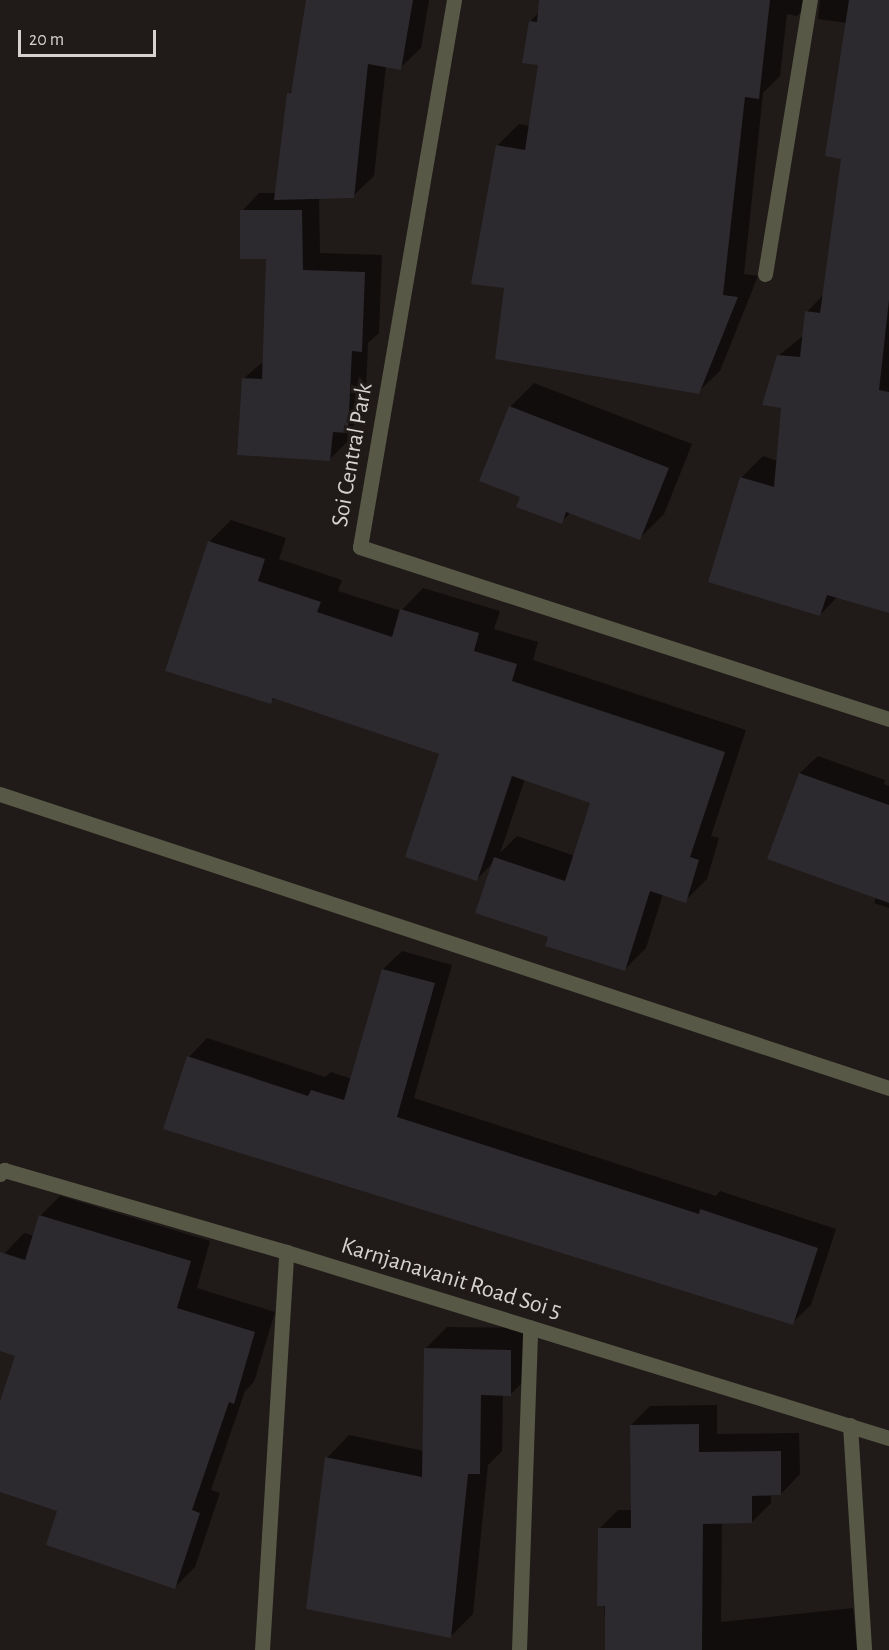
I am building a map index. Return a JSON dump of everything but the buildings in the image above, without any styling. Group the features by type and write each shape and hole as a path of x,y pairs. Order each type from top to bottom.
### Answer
{"street":[{"name":"Soi Central Park","path":"454,0 360,547 889,719"},
{"path":"765,274 810,0"},
{"path":"0,794 889,1088"},
{"name":"Karnjanavanit Road Soi 5","path":"0,1174 4,1170 286,1252 889,1438"},
{"path":"262,1650 286,1252"},
{"path":"519,1650 530,1327"},
{"path":"850,1425 864,1650"}]}
